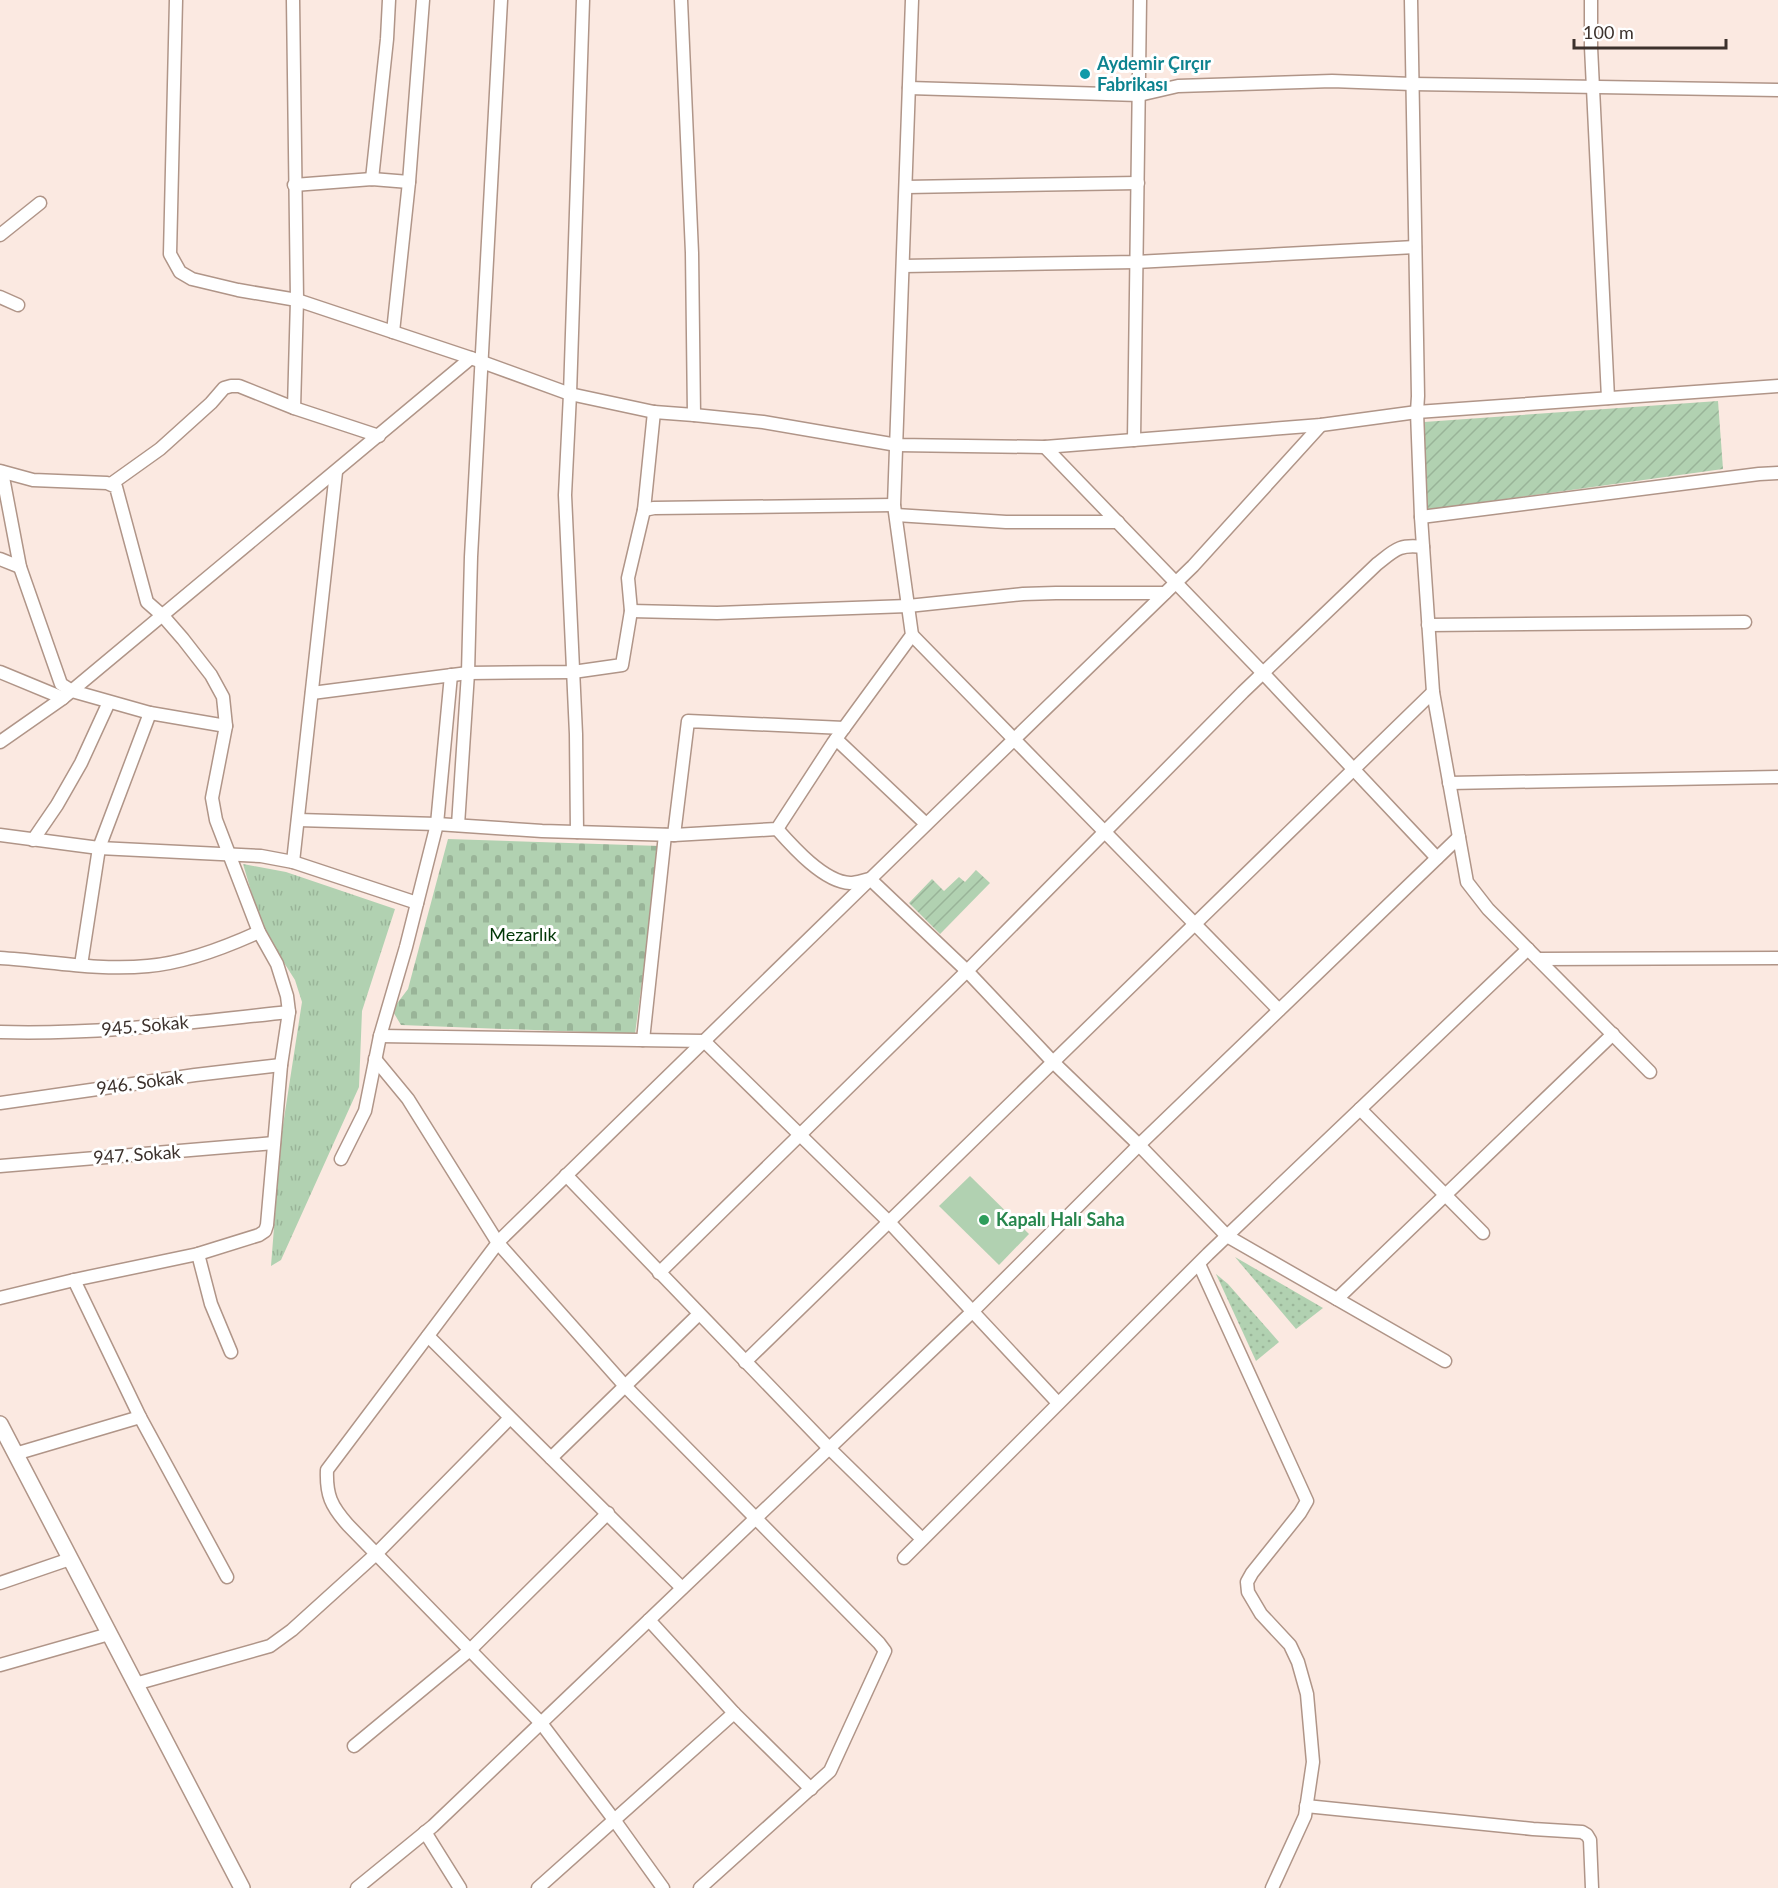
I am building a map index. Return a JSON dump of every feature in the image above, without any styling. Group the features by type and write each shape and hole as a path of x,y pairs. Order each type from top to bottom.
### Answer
{"street":[{"path":"176,0 170,254 180,272 192,279 297,300 477,360 570,394 654,412 763,422 897,445 1045,447 1321,426 1417,412 1778,386"},
{"path":"293,0 297,300 294,408"},
{"path":"372,179 389,0"},
{"path":"393,332 409,182 423,0"},
{"path":"458,825 468,673 477,360 501,0"},
{"path":"577,832 565,495 583,0"},
{"path":"681,0 692,253 694,415"},
{"path":"912,0 895,510 912,635 1279,1010"},
{"path":"1134,440 1140,0"},
{"path":"1411,0 1420,517 1433,692 1467,882 1488,909 1650,1072"},
{"path":"1591,0 1608,398"},
{"path":"909,88 1139,95 1178,86 1332,81 1778,90"},
{"path":"294,185 372,179 409,182"},
{"path":"906,187 1138,183"},
{"path":"0,235 40,203"},
{"path":"903,266 1136,262 1415,247"},
{"path":"0,297 18,305"},
{"path":"0,742 68,695 379,436 477,360"},
{"path":"111,484 160,449 211,403 224,388 231,386 239,386 294,408 379,436"},
{"path":"312,693 468,673 573,672 622,665 631,611 628,578 644,510 654,412"},
{"path":"663,1888 541,1723 333,1507 326,1487 327,1470 498,1243 1175,584 1321,426"},
{"path":"1045,447 1437,858"},
{"path":"0,1298 198,1254 259,1234 265,1231 267,1225 281,1065 289,1012 287,996 277,964 259,932 216,820 212,798 226,726 223,697 211,675 183,639 147,602 116,487 107,483 33,480 1,472 20,567 61,684 68,695"},
{"path":"293,862 336,472"},
{"path":"1420,517 1778,473"},
{"path":"644,510 654,508 895,510 1006,522 1118,522"},
{"path":"659,1273 967,971 1263,673 1377,564 1397,549 1407,545 1423,547"},
{"path":"0,559 20,567"},
{"path":"631,611 717,613 908,606 1034,594 1165,593"},
{"path":"1428,625 1745,622"},
{"path":"777,829 836,739 912,635"},
{"path":"0,672 68,695 109,702 150,713 226,726"},
{"path":"341,1159 365,1111 380,1036 437,824 451,675"},
{"path":"745,1362 1433,692"},
{"path":"33,840 81,763 109,702"},
{"path":"81,965 99,848 150,713"},
{"path":"643,1040 670,835 688,720 844,728"},
{"path":"836,739 926,824"},
{"path":"1449,783 1778,777"},
{"path":"298,820 670,835 777,829"},
{"path":"777,829 803,858 835,879 850,883 870,879"},
{"path":"0,836 99,848 261,856 293,862 417,903"},
{"path":"357,1888 425,1832 755,1519 972,1312 1139,1145 1459,837"},
{"path":"870,879 967,971 1053,1062 1139,1145 1227,1236 1445,1361"},
{"path":"0,958 81,965 149,966 180,960 238,942 259,932"},
{"path":"903,1558 1227,1236 1528,949"},
{"path":"1538,960 1778,958"},
{"name":"945. Sokak","path":"0,1032 47,1034 125,1029 289,1012"},
{"path":"1337,1299 1613,1034"},
{"path":"380,1036 704,1041 889,1222 1058,1403"},
{"path":"375,1059 408,1099 498,1243 625,1386 885,1651 830,1771 700,1888"},
{"name":"946. Sokak","path":"0,1103 281,1065"},
{"path":"1360,1109 1483,1233"},
{"name":"947. Sokak","path":"0,1166 274,1143"},
{"path":"566,1175 829,1448 922,1539"},
{"path":"198,1254 211,1304 231,1352"},
{"path":"1199,1264 1307,1501 1247,1581 1248,1592 1261,1614 1290,1645 1298,1662 1306,1694 1313,1762 1305,1816 1272,1888"},
{"path":"74,1280 140,1417 227,1577"},
{"path":"551,1458 699,1314"},
{"path":"428,1336 682,1588"},
{"path":"15,1454 140,1417"},
{"path":"135,1684 270,1646 292,1630 376,1554 507,1421"},
{"path":"0,1424 242,1888"},
{"path":"354,1746 470,1650 608,1513"},
{"path":"0,1582 70,1559"},
{"path":"649,1620 734,1713 811,1789"},
{"path":"0,1665 108,1634"},
{"path":"538,1888 734,1713"},
{"path":"1306,1806 1582,1832 1590,1840 1592,1888"},
{"path":"425,1832 460,1888"}],"green space":[{"path":"1718,401 1723,469 1427,510 1424,422"},
{"name":"Mezarlık","path":"448,839 660,846 635,1034 401,1025 392,1010 408,989"},
{"path":"243,864 286,872 395,909 362,1011 359,1087 281,1260 271,1266 281,1138 302,1002 295,980 262,928"},
{"path":"976,870 990,883 940,934 909,903 932,879 944,891 959,877 965,882"},
{"name":"Kapalı Halı Saha","path":"970,1176 1029,1234 999,1265 939,1206"},
{"path":"1235,1257 1323,1308 1296,1329"},
{"path":"1216,1274 1228,1284 1279,1342 1256,1361"}],"place":[{"name":"Aydemir Çırçır Fabrikası","path":"1085,74"},
{"name":"Kapalı Halı Saha","path":"984,1220"}]}
